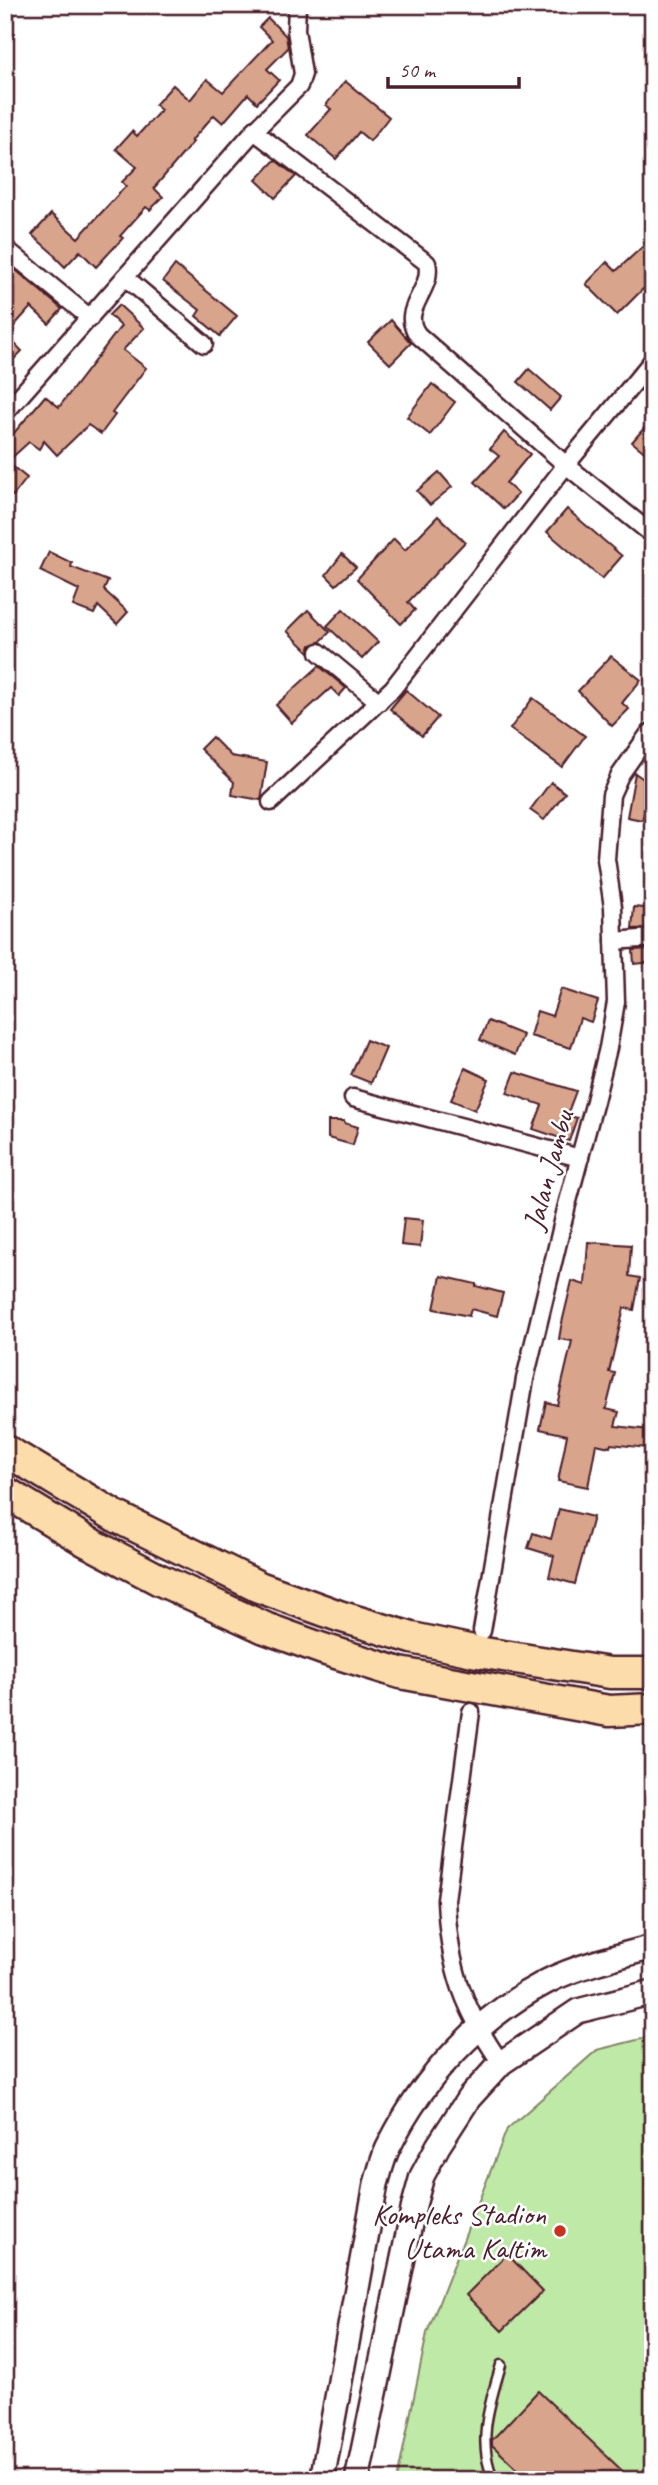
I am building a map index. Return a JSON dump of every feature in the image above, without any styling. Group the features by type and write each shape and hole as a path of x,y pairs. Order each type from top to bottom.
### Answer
{"highway":[{"path":"5,1450 127,1522 259,1587 338,1616 412,1638 478,1652 610,1673 653,1673"},
{"path":"5,1492 86,1541 158,1579 265,1628 323,1649 400,1673 608,1711 653,1709"}],"street":[{"path":"5,413 254,131 299,86 303,74 296,30 297,5"},
{"path":"254,131 427,263 428,277 410,318 413,327 566,465 653,535"},
{"path":"5,248 90,318"},
{"path":"125,277 204,344"},
{"path":"271,802 393,688 566,465 653,360"},
{"path":"319,652 379,702"},
{"name":"Jalan Jambu","path":"482,1631 524,1379 608,1048 616,1002 613,907 606,859 611,795 620,775 653,731"},
{"path":"614,941 653,937"},
{"path":"353,1098 580,1158"},
{"path":"471,1712 446,1900 447,1929 458,1980 468,2009 478,2030 501,2063"},
{"path":"322,2480 376,2184 388,2146 408,2112 444,2061 519,1998 549,1980 653,1947"},
{"path":"357,2480 414,2205 422,2176 438,2146 469,2098 501,2063 579,2011 653,1992"}],"lane":[{"path":"494,2480 486,2464 484,2435 501,2365"}],"green space":[{"name":"Kompleks Stadion Utama Kaltim","path":"653,2036 653,2480 397,2480 427,2333 507,2129 597,2050"}],"building":[{"path":"268,18 286,36 288,48 267,69 279,80 257,103 248,94 223,123 214,115 154,188 163,197 150,210 146,207 120,236 123,238 96,267 80,251 65,267 32,235 51,214 78,238 126,186 122,182 137,167 116,149 132,131 137,136 161,110 155,105 173,85 190,100 207,79 223,92 272,40 259,27"},
{"path":"345,81 389,117 370,141 359,132 336,159 308,135 331,109 326,105"},
{"path":"275,160 296,176 275,198 256,180"},
{"path":"653,237 653,299 643,289 617,315 586,284 607,262 616,271"},
{"path":"175,265 237,316 220,336 196,316 200,310 163,281"},
{"path":"11,266 62,309 49,324 31,307 6,335 22,351 5,368 5,272"},
{"path":"119,305 144,328 123,350 146,368 112,413 115,415 101,434 88,425 57,455 44,441 39,449 29,442 7,462 27,478 13,496 5,489 5,423 14,433 45,396 59,407 121,326 109,315"},
{"path":"391,320 411,343 390,364 368,342"},
{"path":"529,369 561,397 550,410 518,382"},
{"path":"432,384 455,402 430,435 407,417"},
{"path":"653,418 653,459 632,442"},
{"path":"504,432 530,454 506,483 518,494 504,509 475,482 499,456 490,449"},
{"path":"439,472 452,487 430,505 417,491"},
{"path":"567,509 622,556 602,579 547,532"},
{"path":"438,516 465,542 408,602 415,610 401,624 357,579 394,539 405,550"},
{"path":"49,552 72,563 71,567 108,581 104,590 128,612 117,624 98,606 94,614 73,606 79,590 40,571"},
{"path":"342,554 356,567 336,585 326,575"},
{"path":"343,609 378,642 362,659 327,626"},
{"path":"308,610 330,632 320,642 311,645 309,652 287,631"},
{"path":"611,656 641,680 622,703 629,709 612,726 578,691"},
{"path":"319,666 346,688 339,696 331,688 292,723 276,705"},
{"path":"406,690 438,717 422,736 390,709"},
{"path":"533,698 585,736 562,767 510,729"},
{"path":"212,737 231,756 267,762 261,800 232,795 234,782 200,749"},
{"path":"635,773 652,785 642,820 627,817"},
{"path":"551,782 565,793 544,820 530,810"},
{"path":"634,907 653,909 653,928 632,929"},
{"path":"653,949 653,962 634,964 633,950"},
{"path":"561,989 598,1001 591,1022 580,1018 571,1048 530,1036 537,1011 552,1016"},
{"path":"488,1021 523,1035 515,1055 480,1040"},
{"path":"366,1040 386,1048 371,1083 351,1075"},
{"path":"465,1068 489,1079 475,1110 451,1100"},
{"path":"515,1072 576,1091 567,1115 577,1118 569,1141 533,1129 542,1105 507,1093"},
{"path":"328,1121 344,1121 358,1127 353,1145 328,1138"},
{"path":"404,1218 423,1220 420,1247 401,1245"},
{"path":"588,1242 631,1245 629,1276 640,1278 634,1310 624,1308 609,1372 615,1373 606,1409 619,1412 615,1426 649,1430 647,1448 596,1444 588,1487 558,1481 567,1435 540,1429 546,1402 557,1405 572,1341 559,1339 561,1327 572,1281 585,1285"},
{"path":"441,1276 503,1293 497,1316 471,1309 469,1316 434,1309"},
{"path":"559,1509 593,1517 575,1584 549,1577 554,1556 528,1548 533,1533 551,1539"},
{"path":"507,2254 543,2291 502,2331 466,2295"},
{"path":"538,2391 632,2480 529,2480 492,2445 492,2440"}],"place":[{"name":"Kompleks Stadion Utama Kaltim","path":"560,2231"}]}
